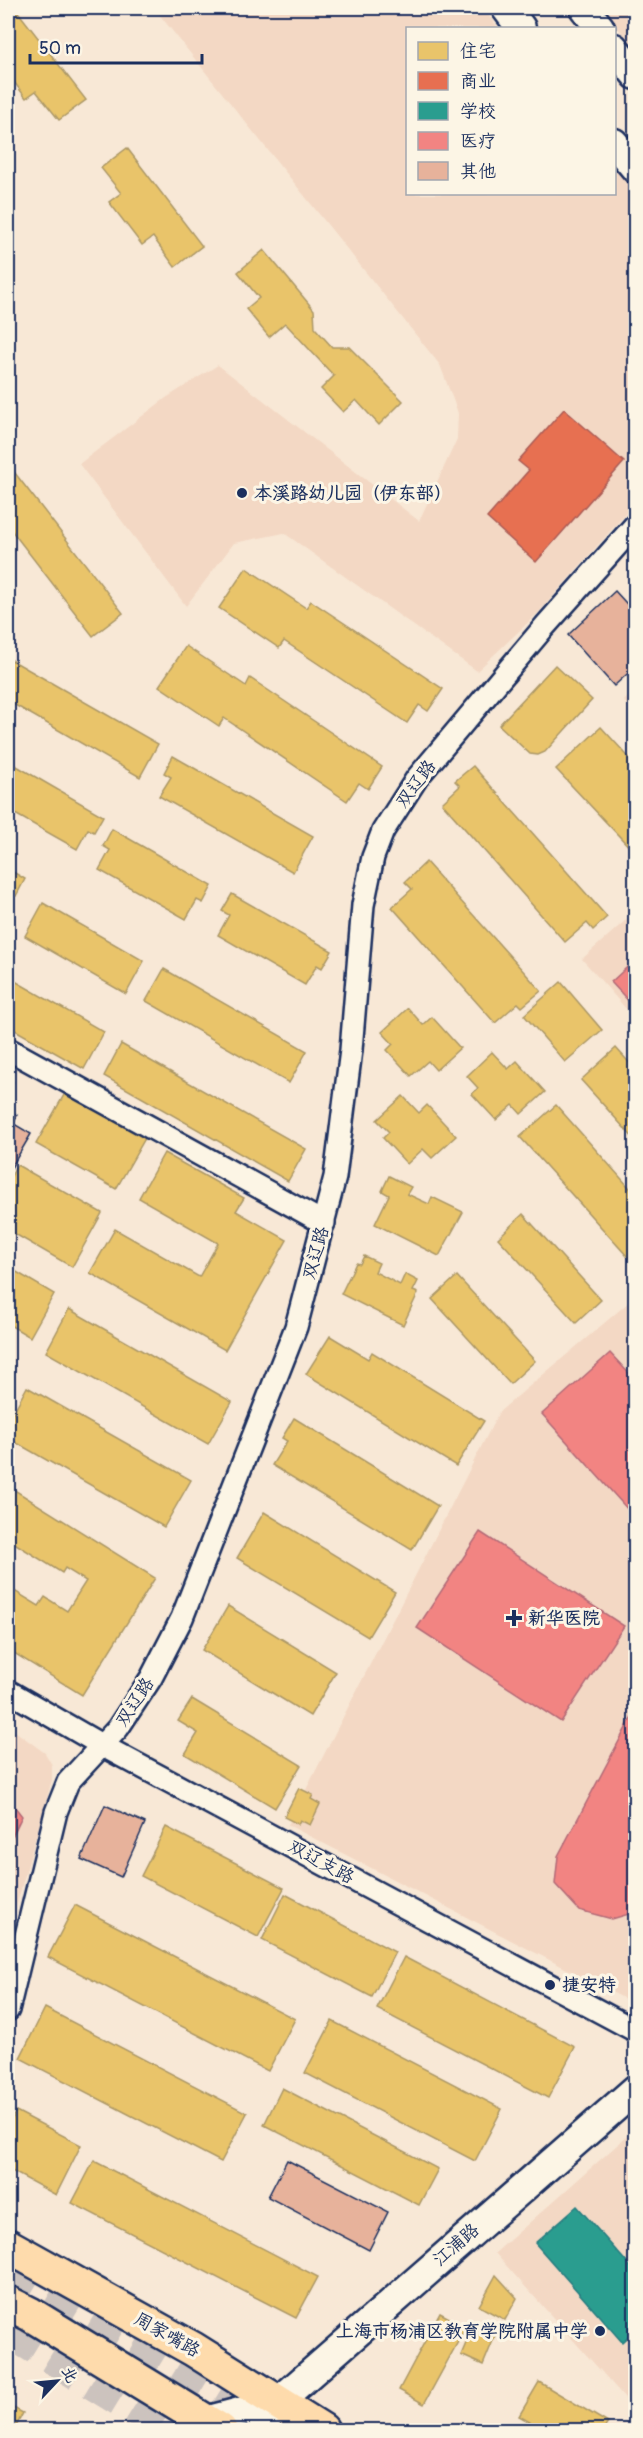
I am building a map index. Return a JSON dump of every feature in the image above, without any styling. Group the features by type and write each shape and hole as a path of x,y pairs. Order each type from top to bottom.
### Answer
{"main road":[{"path":"506,8 520,27"},
{"path":"584,8 599,27"},
{"path":"616,49 636,75"},
{"path":"616,144 636,169"},
{"name":"江浦路","path":"260,2430 278,2402 636,2089"},
{"name":"周家嘴路","path":"8,2246 193,2349 322,2430"},
{"path":"8,2302 206,2427"},
{"name":"江浦路","path":"206,2427 278,2402"}],"street":[{"name":"双辽路","path":"8,2010 56,1812 68,1782 118,1728 151,1678 182,1618 296,1327 336,1177 351,1050 363,905 373,857 383,831 417,778 544,626 636,524"},
{"path":"8,1049 324,1223"},
{"name":"双辽支路","path":"8,1691 103,1746 636,2031"}],"shaded area":[{"path":"154,8 482,8 498,27 406,27 406,195 616,195 616,169 635,193 635,503 538,613 477,671 284,533 234,543 186,606 79,464 166,398 218,365 419,521 457,439 458,413 440,365"},
{"path":"603,8 635,8 635,50"},
{"path":"635,689 635,715 624,701"},
{"path":"635,912 635,1019 582,959"},
{"name":"新华医院","path":"635,1297 635,2004 288,1825 499,1412"},
{"path":"8,1726 45,1753 52,1765 52,1780 12,1921 8,1919"},
{"name":"上海市杨浦区教育学院附属中学","path":"635,2129 635,2409 495,2253"}],"building: 住宅":[{"path":"8,8 15,8 86,100 59,120 36,91 26,98 8,74"},
{"path":"127,148 202,246 175,267 153,237 142,245 109,202 121,193 101,168"},
{"path":"264,250 314,310 315,328 332,347 349,347 403,401 379,425 356,400 343,412 321,389 334,376 285,323 269,337 246,309 259,298 238,272"},
{"path":"8,464 123,613 93,636 8,526"},
{"path":"246,568 306,608 311,601 443,689 428,711 419,705 407,723 284,641 279,648 219,608"},
{"path":"186,646 246,686 250,678 382,767 368,789 359,783 347,801 224,718 219,726 159,686"},
{"path":"8,658 158,744 140,777 8,701"},
{"path":"555,665 592,700 545,752 538,755 530,754 499,725"},
{"path":"601,727 636,765 636,854 556,769"},
{"path":"173,756 313,836 293,872 159,796 171,777 164,773"},
{"path":"8,761 103,816 94,832 88,829 77,849 8,810"},
{"path":"473,766 607,917 593,930 587,923 565,942 442,803 460,786 455,781"},
{"path":"112,829 212,886 203,903 197,900 186,919 99,870 110,850 103,846"},
{"path":"426,862 541,991 522,1007 518,1003 495,1023 392,907 412,889 405,882"},
{"path":"8,869 25,879 16,896 10,893 8,897"},
{"path":"232,894 332,951 322,968 317,965 305,985 218,935 229,915 222,911"},
{"path":"43,903 144,961 126,994 25,936"},
{"path":"164,969 307,1051 289,1083 146,1001"},
{"path":"8,977 104,1032 84,1069 8,1026"},
{"path":"561,982 602,1030 565,1062 524,1015"},
{"path":"408,1008 423,1025 432,1017 460,1048 436,1070 428,1061 411,1076 387,1050 393,1044 382,1032"},
{"path":"121,1044 306,1149 288,1181 104,1076"},
{"path":"616,1048 636,1070 636,1141 581,1080"},
{"path":"492,1052 508,1069 517,1061 545,1092 521,1114 513,1105 496,1120 472,1094 478,1088 467,1076"},
{"path":"68,1088 148,1133 116,1189 36,1144"},
{"path":"403,1096 419,1113 427,1105 456,1136 432,1158 423,1149 407,1164 383,1138 389,1132 377,1120"},
{"path":"556,1105 636,1195 636,1266 520,1137"},
{"path":"164,1153 244,1198 236,1211 287,1240 225,1350 90,1273 115,1229 199,1277 218,1243 139,1198"},
{"path":"17,1165 102,1213 72,1267 8,1230 8,1182"},
{"path":"389,1176 411,1187 407,1194 429,1204 432,1197 463,1212 439,1256 375,1224 389,1195 382,1191"},
{"path":"523,1214 601,1300 576,1323 498,1238"},
{"path":"364,1256 379,1263 375,1272 400,1285 405,1274 418,1281 413,1291 418,1293 403,1325 341,1294 356,1263 360,1264"},
{"path":"8,1267 54,1294 30,1337 8,1324"},
{"path":"457,1276 535,1361 510,1384 432,1299"},
{"path":"69,1309 232,1402 208,1444 46,1352"},
{"path":"330,1336 368,1359 372,1352 484,1421 456,1466 306,1374"},
{"path":"27,1387 191,1480 164,1527 8,1438 8,1422"},
{"path":"294,1418 438,1506 412,1550 272,1465 287,1441 282,1438"},
{"path":"8,1486 155,1578 82,1695 11,1651 8,1658 8,1587 39,1606 45,1597 67,1611 86,1581 65,1568 62,1573 8,1539"},
{"path":"264,1512 395,1592 368,1637 237,1558"},
{"path":"228,1606 336,1672 310,1716 202,1650"},
{"path":"192,1699 301,1765 275,1808 185,1754 198,1733 178,1721"},
{"path":"299,1788 313,1795 311,1799 320,1804 310,1825 300,1820 298,1824 284,1817"},
{"path":"166,1827 284,1888 258,1937 141,1876"},
{"path":"285,1894 395,1952 372,1997 262,1940"},
{"path":"75,1905 295,2019 268,2071 48,1957"},
{"path":"404,1957 575,2047 548,2098 377,2009"},
{"path":"45,2008 247,2113 221,2162 20,2058"},
{"path":"332,2021 502,2109 475,2161 305,2073"},
{"path":"282,2088 438,2169 419,2205 264,2125"},
{"path":"16,2111 81,2145 56,2195 8,2169 8,2128"},
{"path":"94,2161 318,2277 296,2318 72,2203"},
{"path":"496,2275 517,2298 505,2320 479,2306"},
{"path":"440,2313 466,2327 424,2404 399,2390"},
{"path":"475,2322 497,2331 483,2365 461,2355"},
{"path":"539,2382 608,2423 603,2430 544,2430 519,2416"},
{"path":"8,2405 23,2413 14,2430 8,2430"}],"building: 商业":[{"path":"564,409 624,462 536,562 487,518 529,470 518,461"}],"building: 学校":[{"path":"577,2206 636,2273 636,2329 622,2342 535,2243"}],"building: 医疗":[{"path":"636,959 636,1009 611,982"},
{"path":"636,1330 636,1343 629,1336"},
{"path":"610,1353 636,1381 636,1507 630,1512 542,1414"},
{"path":"480,1532 624,1626 561,1722 417,1628"},
{"path":"636,1709 636,1912 612,1919 579,1910 555,1884 558,1856"},
{"path":"8,1798 22,1816 8,1845"}],"building: 其他":[{"path":"615,591 636,614 636,666 614,686 568,635"},
{"path":"8,1079 13,1082 8,1092"},
{"path":"8,1110 17,1115 14,1124 31,1134 8,1173"},
{"path":"105,1805 145,1823 121,1877 81,1859"},
{"path":"287,2160 388,2212 369,2250 268,2197"}],"tunnel":[{"path":"8,2268 263,2423"},
{"path":"8,2331 169,2430"}],"place":[{"name":"本溪路幼儿园（伊东部）","path":"242,493"},
{"name":"新华医院","path":"514,1618"},
{"name":"捷安特","path":"550,1985"},
{"name":"上海市杨浦区教育学院附属中学","path":"600,2331"}]}
